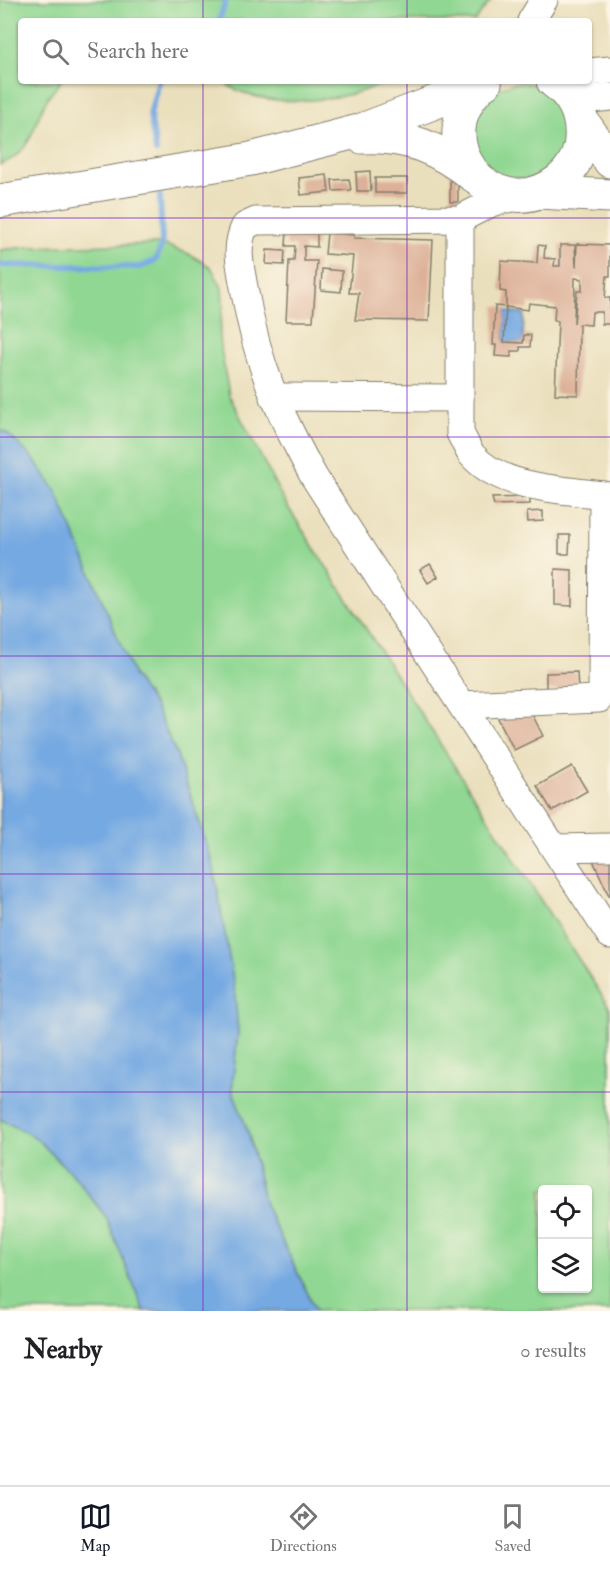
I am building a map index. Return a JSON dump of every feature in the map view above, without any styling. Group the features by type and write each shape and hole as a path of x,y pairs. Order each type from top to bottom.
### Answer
{"highway":[{"path":"0,201 251,159 330,139 414,112 481,84"},
{"path":"475,198 458,136 462,111 468,100 484,84"},
{"path":"572,92 610,161"},
{"path":"531,194 562,179 577,157 581,145 572,92"},
{"path":"330,139 375,136 406,138 428,145 449,156 475,198"},
{"path":"475,198 508,194 610,196"}],"street":[{"path":"533,18 544,0"},
{"path":"557,0 557,18"},
{"path":"592,80 610,70"},
{"path":"572,92 586,84"},
{"path":"572,92 610,97"},
{"path":"462,705 598,699 602,692 607,496 568,493 493,471 472,454 460,433 460,398 475,198 308,219 256,221 245,226 238,241 254,343 273,397 314,477 610,935"},
{"path":"273,397 460,398"},
{"path":"554,848 610,847"}],"green space":[{"path":"0,0 491,0 477,18 18,18 18,84 59,84 46,102 24,147 11,160 0,165"},
{"path":"227,84 381,84 350,94 304,100 258,97 238,91"},
{"path":"516,84 532,84 546,90 557,102 570,141 559,163 548,173 514,181 495,174 481,161 473,143 473,123 480,105 496,90"},
{"path":"162,244 189,254 211,267 222,288 223,305 219,338 229,395 284,501 610,1008 610,1311 316,1311 265,1205 249,1135 232,1089 238,1031 213,864 177,755 155,707 134,676 8,434 0,430 0,250 28,247"},
{"path":"0,1119 35,1137 74,1176 106,1217 144,1311 0,1311"}],"water":[{"path":"505,311 524,313 523,343 504,342"},
{"path":"0,430 8,434 33,458 56,491 134,676 155,707 177,755 213,864 234,985 238,1031 232,1089 249,1135 265,1205 316,1311 144,1311 106,1217 74,1176 35,1137 0,1119"}],"building":[{"path":"370,171 371,191 357,191 356,172"},
{"path":"450,173 458,173 458,202 450,202"},
{"path":"327,175 329,192 301,195 299,178"},
{"path":"375,178 407,178 407,193 375,193"},
{"path":"349,179 351,190 333,191 332,180"},
{"path":"287,231 317,232 317,247 304,246 304,261 317,261 313,321 286,321 289,261 294,261 295,246 286,246"},
{"path":"327,233 354,235 354,238 433,240 429,321 355,320 359,293 349,293 353,256 325,254"},
{"path":"577,244 610,245 610,276 607,276 605,298 610,298 610,324 602,324 602,312 592,312 591,325 579,324 578,395 555,394 558,321 554,320 555,306 529,303 528,310 506,307 506,292 500,291 501,261 537,263 538,245 545,246 544,258 555,259 554,266 560,266 560,245 575,245 576,267","holes":["575,278 582,279 582,291 577,291 574,324"]},
{"path":"267,250 285,251 284,265 266,264"},
{"path":"322,269 342,271 341,292 321,290"},
{"path":"495,306 506,307 504,342 523,343 524,335 531,335 530,347 520,347 520,351 511,351 511,357 495,356 496,345 493,345"},
{"path":"530,497 530,504 494,505 492,498"},
{"path":"543,511 543,521 528,522 527,512"},
{"path":"559,535 570,535 569,554 559,554"},
{"path":"430,564 438,577 428,583 420,570"},
{"path":"555,569 572,570 572,606 555,605"},
{"path":"577,672 578,690 546,690 546,673"},
{"path":"522,694 543,736 514,750 493,708"},
{"path":"572,766 587,791 552,811 537,786"},
{"path":"592,858 610,858 610,898"}],"waterway":[{"path":"220,18 226,0"},
{"path":"156,151 150,114 158,84"},
{"path":"0,265 140,267 156,260 162,244 160,196"}]}
